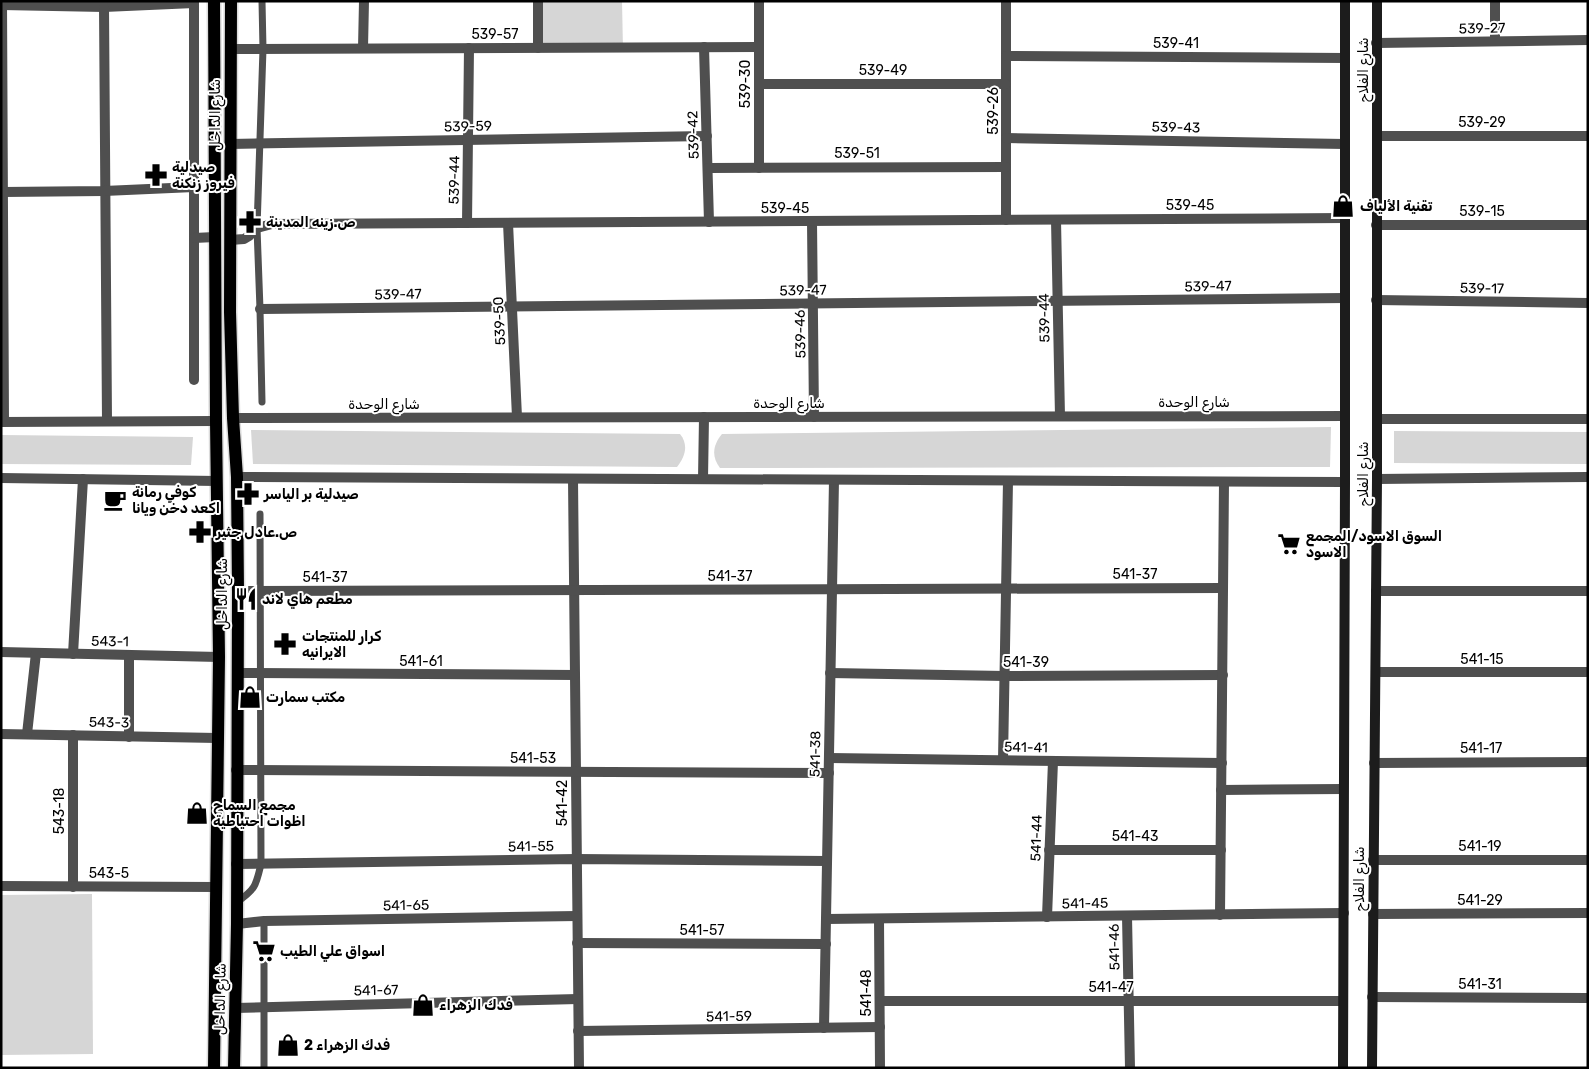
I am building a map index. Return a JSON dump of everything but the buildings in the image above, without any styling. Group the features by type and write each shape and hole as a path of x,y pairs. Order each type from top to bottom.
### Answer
{"main road":[{"name":"شارع الداخل","path":"214,1 218,658 214,1068"},
{"name":"شارع الداخل","path":"231,1 230,240 233,418 237,477 238,591 234,1068"},
{"name":"شارع الفلاح","path":"1343,1068 1345,1"},
{"name":"شارع الفلاح","path":"1372,1068 1377,479 1377,1"}],"street":[{"path":"363,48 364,1"},
{"path":"538,1 538,48"},
{"name":"539-30","path":"759,1 759,168"},
{"name":"539-26","path":"1006,1 1006,220"},
{"path":"1494,1 1495,41"},
{"path":"194,380 194,2 104,7 2,3 3,422 216,421"},
{"path":"104,7 106,421"},
{"name":"539-27","path":"1376,43 1588,40"},
{"name":"539-42","path":"704,47 709,222"},
{"name":"539-57","path":"231,49 759,47"},
{"name":"539-44","path":"467,223 469,48"},
{"name":"539-41","path":"1006,56 1345,58"},
{"name":"539-49","path":"759,84 1006,84"},
{"name":"539-59","path":"230,144 707,136"},
{"name":"539-29","path":"1377,136 1588,136"},
{"name":"539-43","path":"1006,138 1345,144"},
{"name":"539-51","path":"708,168 1006,167"},
{"path":"3,192 104,191 194,187"},
{"name":"539-45","path":"230,240 250,236 257,228 272,224 1345,218"},
{"name":"539-44","path":"1056,220 1060,416"},
{"name":"539-46","path":"812,221 814,417"},
{"name":"539-50","path":"508,223 517,417"},
{"name":"539-15","path":"1376,225 1588,224"},
{"path":"194,238 214,237"},
{"name":"539-47","path":"260,309 1345,298"},
{"name":"539-17","path":"1376,300 1588,302"},
{"name":"شارع الوحدة","path":"233,418 1345,416"},
{"path":"703,479 704,417"},
{"path":"1377,419 1588,419"},
{"path":"1377,479 1588,476"},
{"path":"237,477 1345,482"},
{"path":"1,478 217,481"},
{"path":"73,654 83,479"},
{"name":"541-42","path":"572,479 578,1068"},
{"name":"541-38","path":"824,1028 834,480"},
{"path":"1003,760 1008,481"},
{"path":"1220,915 1224,482"},
{"name":"541-37","path":"238,591 1223,588"},
{"path":"1376,591 1588,591"},
{"name":"543-1","path":"1,652 218,658"},
{"path":"27,734 36,653"},
{"path":"129,655 129,737"},
{"name":"541-15","path":"1376,672 1588,672"},
{"name":"541-61","path":"237,673 575,676"},
{"name":"541-39","path":"830,673 1005,676 1222,675"},
{"name":"543-3","path":"1,734 217,738"},
{"name":"543-18","path":"73,736 73,887"},
{"name":"541-41","path":"829,758 1222,763"},
{"name":"541-44","path":"1047,917 1052,761"},
{"name":"541-17","path":"1374,763 1588,762"},
{"name":"541-53","path":"236,770 829,773"},
{"path":"1222,790 1343,790"},
{"name":"541-43","path":"1049,850 1221,850"},
{"name":"541-55","path":"236,864 576,859 827,861"},
{"name":"541-19","path":"1373,860 1588,860"},
{"name":"543-5","path":"1,886 217,887"},
{"name":"541-45","path":"826,919 1344,914"},
{"name":"541-29","path":"1373,914 1588,914"},
{"name":"541-65","path":"236,924 264,921 577,916"},
{"name":"541-46","path":"1127,916 1130,1068"},
{"name":"541-48","path":"879,919 880,1068"},
{"name":"541-57","path":"577,943 826,944"},
{"name":"541-31","path":"1372,998 1588,998"},
{"name":"541-67","path":"235,1008 578,999"},
{"name":"541-47","path":"880,1001 1343,1001"},
{"name":"541-59","path":"578,1031 880,1027"}],"lane":[{"path":"262,1 263,49 257,228 262,402"},
{"path":"236,902 251,893 261,864 260,514"},
{"path":"264,921 264,1068"}],"shaded area":[{"path":"538,1 622,1 623,50 538,48"},
{"path":"1331,427 1330,467 720,468 714,455 715,446 722,434"},
{"path":"251,430 680,434 683,438 685,451 677,467 253,464"},
{"path":"1394,431 1588,432 1588,464 1394,463"},
{"path":"1,435 193,437 191,465 1,464"},
{"path":"92,894 93,1054 1,1055 1,895"}],"place":[{"name":"صيدلية فيروز زنكنة","path":"156,175"},
{"name":"تقنية الألياف","path":"1343,206"},
{"name":"ص.زينه المدينة","path":"250,222"},
{"name":"صيدلية بر الياسر","path":"248,494"},
{"name":"كوفي رمانة اكعد دخن ويانا","path":"115,500"},
{"name":"ص.عادل جثير","path":"200,532"},
{"name":"السوق الاسود/المجمع الاسود","path":"1289,544"},
{"name":"مطعم هاي لاند","path":"246,599"},
{"name":"كرار للمنتجات الايرانيه","path":"285,644"},
{"name":"مكتب سمارت","path":"250,697"},
{"name":"مجمع السماح اظوات احتياطية","path":"197,813"},
{"name":"اسواق علي الطيب","path":"264,951"},
{"name":"فدك الزهراء","path":"423,1005"},
{"name":"فدك الزهراء 2","path":"288,1045"}]}
